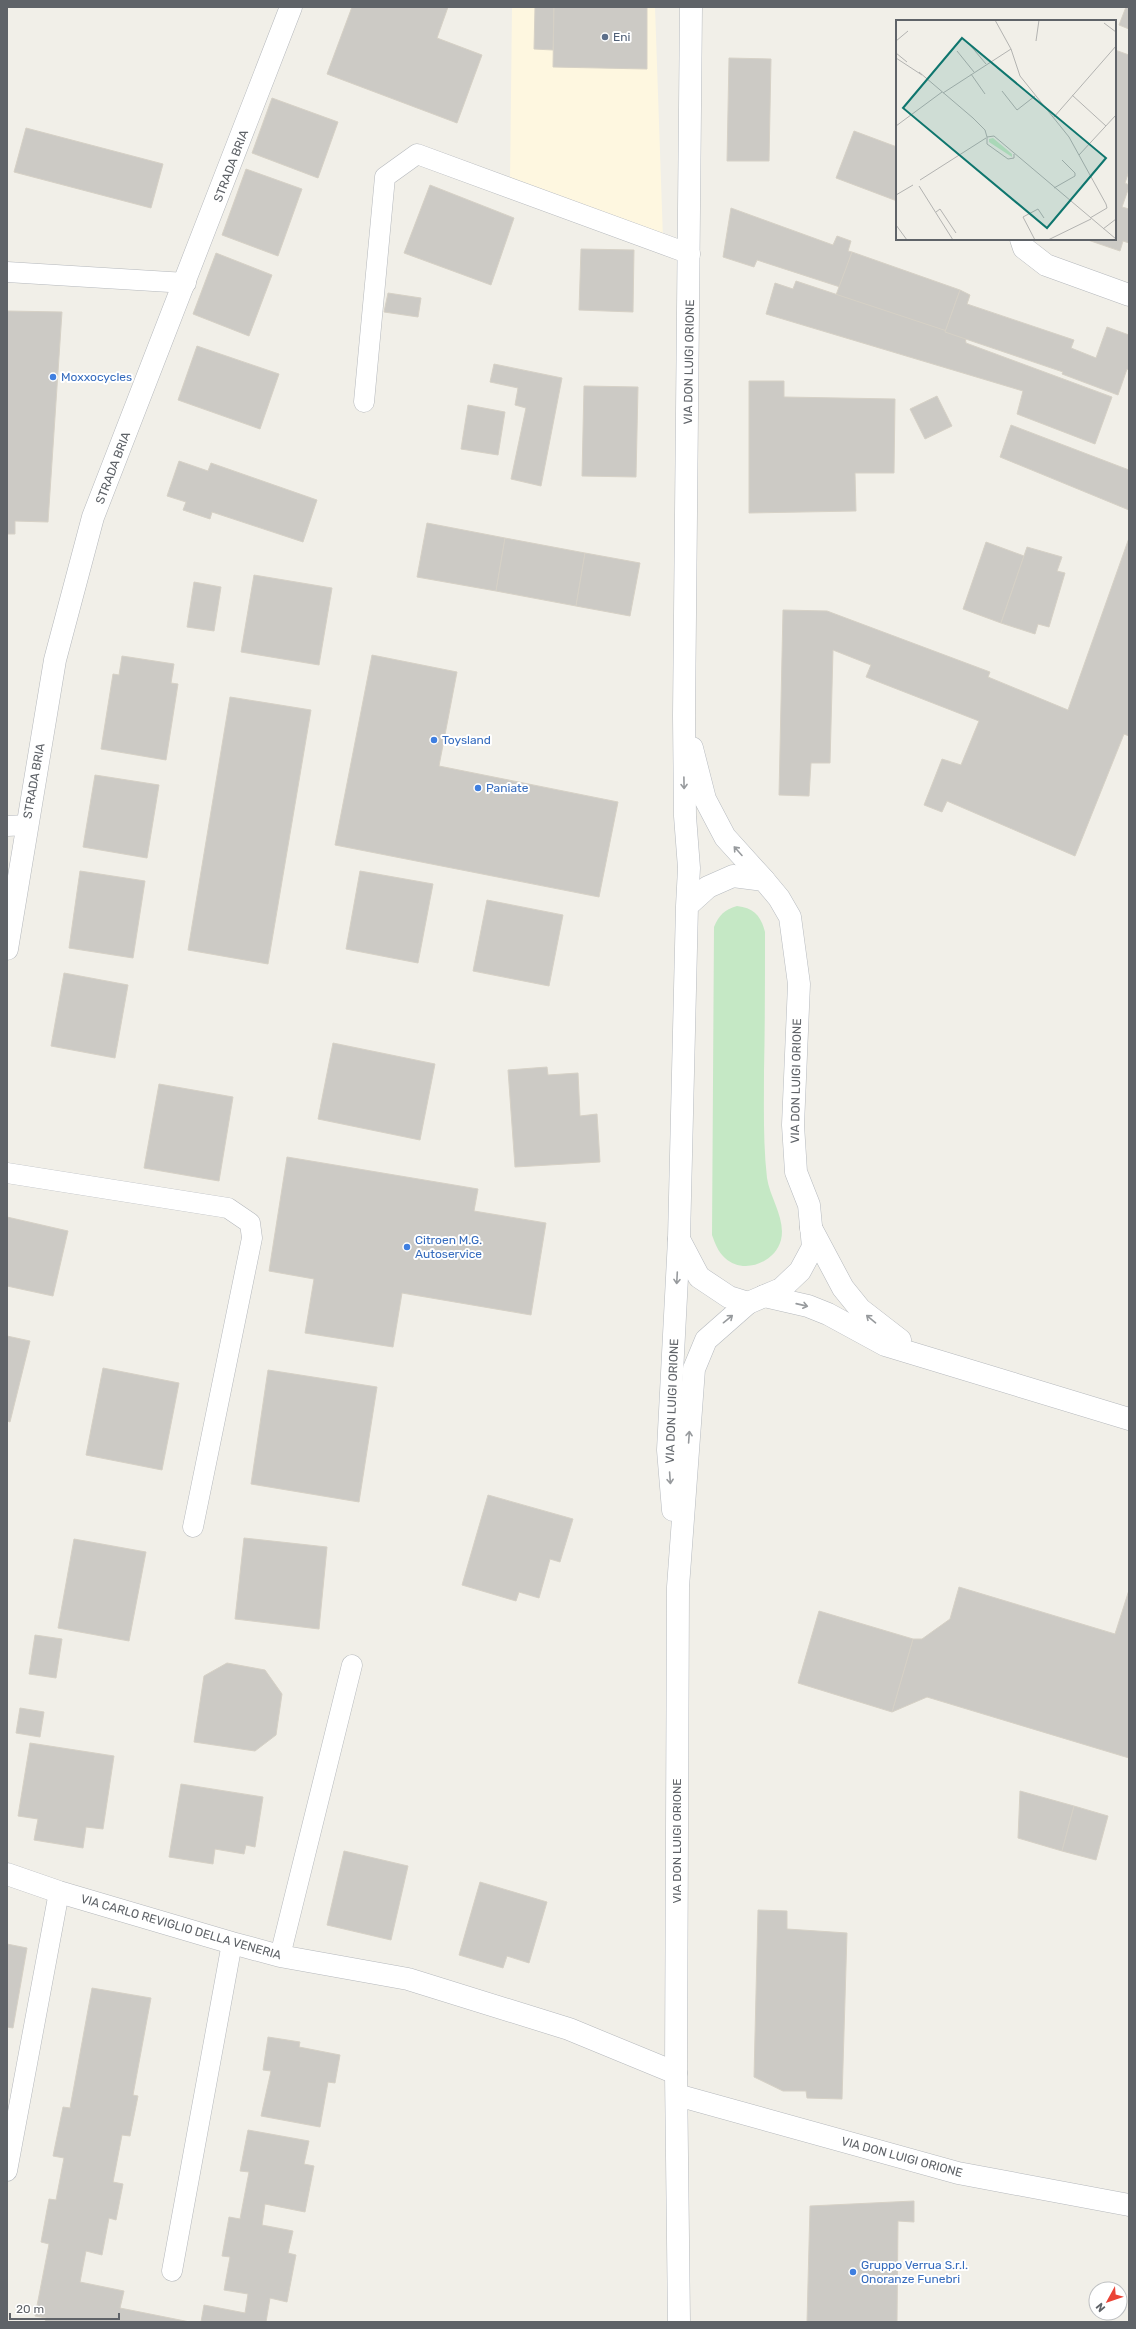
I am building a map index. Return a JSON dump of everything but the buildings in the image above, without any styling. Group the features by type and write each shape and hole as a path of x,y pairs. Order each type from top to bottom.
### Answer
{"main road":[{"name":"STRADA BRIA","path":"7,949 17,825 55,660 93,517 186,283 291,7"},
{"name":"VIA DON LUIGI ORIONE","path":"678,1588 668,1450 679,1239 689,868 685,816 684,716 690,254 691,7"},
{"path":"1021,240 1024,248 1046,265 1129,295"},
{"name":"VIA DON LUIGI ORIONE","path":"679,2322 676,2072 678,1588 694,1369 706,1340 756,1300 781,1289 800,1271 812,1247 809,1206 796,1172 793,1125 799,984 790,917 779,898 725,837 706,799 684,716"},
{"path":"687,906 708,887 733,876 764,880"},
{"path":"811,1228 843,1288 860,1309 875,1322 926,1358"},
{"name":"VIA DON LUIGI ORIONE","path":"679,1239 699,1277 729,1297 756,1300"},
{"path":"756,1300 808,1306 828,1314 885,1345 1129,1419"},
{"name":"VIA CARLO REVIGLIO DELLA VENERIA","path":"7,1874 59,1892 232,1944 280,1956 408,1979 569,2029 676,2072"},
{"name":"VIA DON LUIGI ORIONE","path":"677,2095 958,2173 1129,2205"}],"lane":[{"path":"364,402 385,177 417,154 690,254"},
{"path":"7,272 186,283"},
{"path":"7,1173 228,1208 250,1223 252,1238 192,1527"},
{"path":"280,1956 352,1665"},
{"path":"7,2171 59,1892"},
{"path":"172,2271 232,1944"}],"shaded area":[{"path":"512,7 655,7 663,239 510,182"}],"green space":[{"path":"737,906 748,909 756,914 761,921 765,932 765,1152 767,1178 780,1216 782,1232 778,1248 772,1255 758,1264 749,1266 740,1266 725,1258 719,1250 712,1235 714,927 722,914"}],"place":[{"name":"Eni","path":"605,37"},
{"name":"Moxxocycles","path":"53,377"},
{"name":"Toysland","path":"434,740"},
{"name":"Paniate","path":"478,788"},
{"name":"Citroen M.G. Autoservice","path":"407,1247"},
{"name":"Gruppo Verrua S.r.l. Onoranze Funebri","path":"853,2272"}]}
